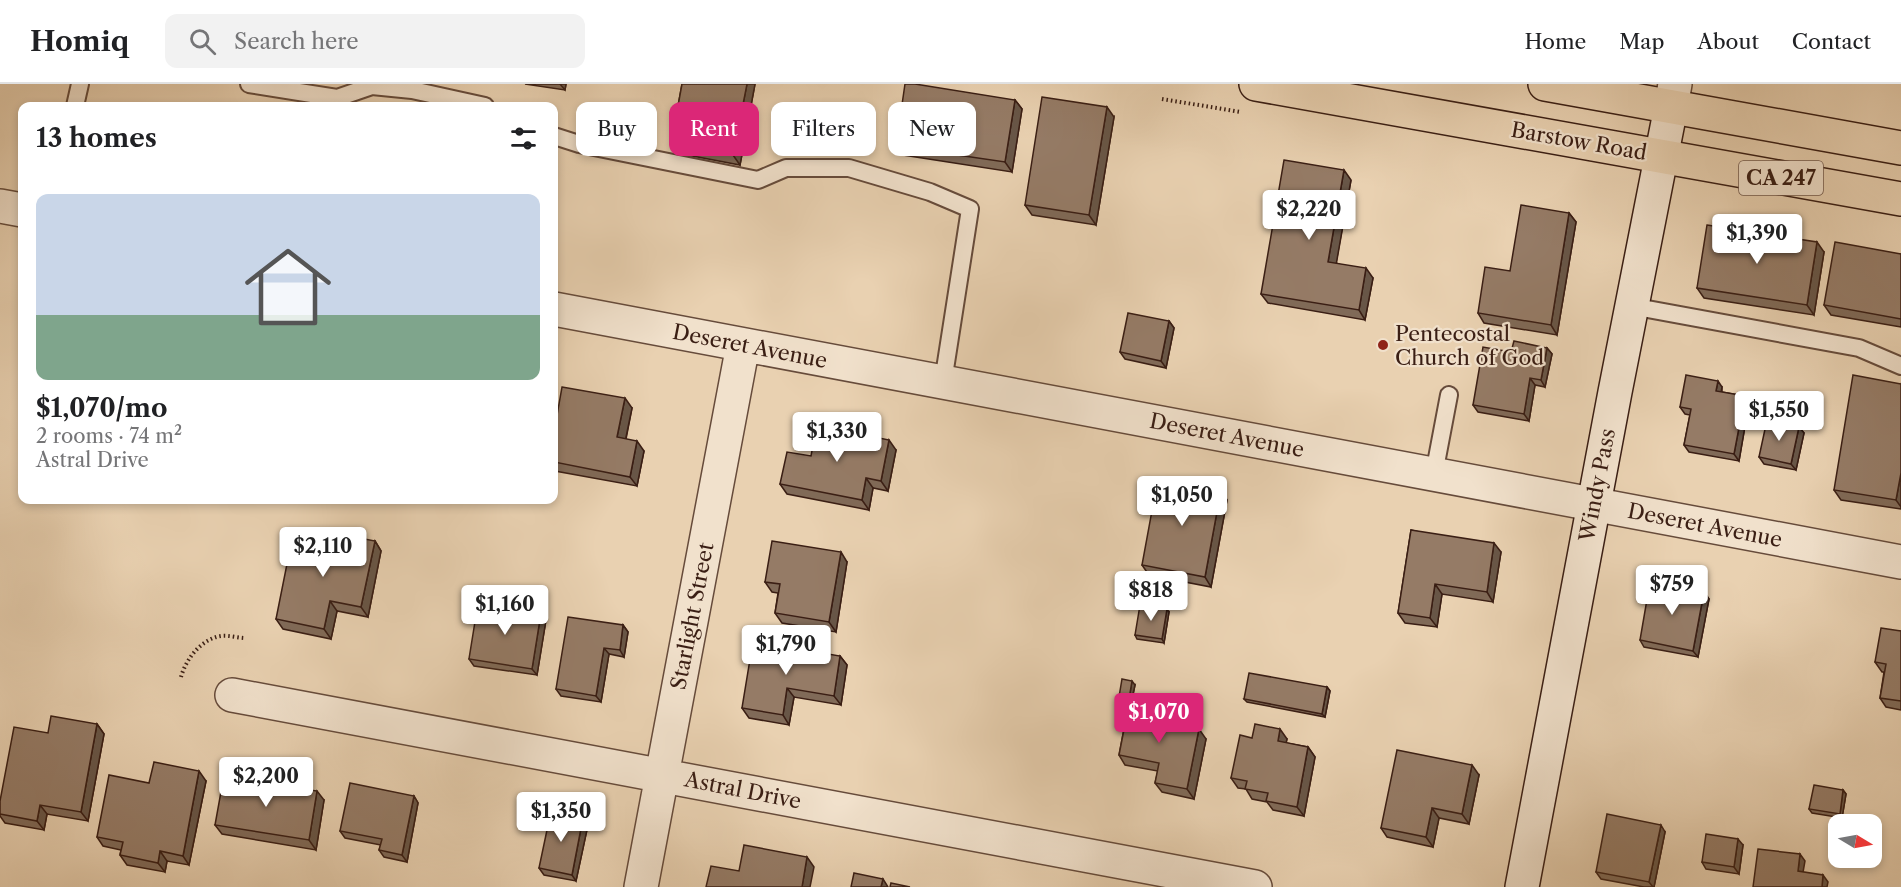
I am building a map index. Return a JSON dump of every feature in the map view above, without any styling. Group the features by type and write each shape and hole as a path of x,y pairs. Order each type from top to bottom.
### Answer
{"main road":[{"name":"CA 247","path":"1545,84 1673,96 1901,148"},
{"name":"Barstow Road","path":"1252,99 1661,156 1901,199"}],"street":[{"name":"Windy Pass","path":"1522,887 1593,504 1673,96"},
{"path":"0,206 18,209"},
{"name":"Deseret Avenue","path":"558,310 1901,562"},
{"name":"Starlight Street","path":"641,887 743,345"},
{"name":"Astral Drive","path":"232,695 1255,887"}],"lane":[{"path":"76,102 80,84"},
{"path":"249,84 337,98 372,86 411,90 466,102"},
{"path":"558,137 579,144 758,180 786,168 849,168 930,192 970,209 943,382"},
{"path":"1631,306 1859,348 1901,366"},
{"path":"1434,474 1449,395"}],"path":[{"path":"1162,99 1252,99"},
{"path":"181,677 191,655 205,643 220,636 246,638"}],"building":[{"path":"682,84 747,84 743,102 679,102"},
{"path":"905,84 1015,100 1005,162 964,156 976,156 976,102 902,102"},
{"path":"1042,97 1107,107 1089,215 1025,205"},
{"path":"1284,160 1344,170 1328,262 1366,268 1359,310 1261,294"},
{"path":"1521,205 1569,213 1551,325 1478,313 1485,267 1510,271"},
{"path":"1707,225 1817,242 1807,305 1697,288"},
{"path":"1835,242 1901,254 1901,319 1824,305"},
{"path":"1128,313 1169,321 1161,361 1120,352"},
{"path":"1514,341 1547,348 1541,380 1530,378 1524,414 1473,405 1483,347 1511,352"},
{"path":"1686,375 1718,381 1716,391 1745,396 1734,454 1684,445 1691,409 1680,407"},
{"path":"1853,375 1901,384 1901,473 1896,500 1834,490"},
{"path":"562,387 625,398 617,437 637,441 630,477 558,463 558,410"},
{"path":"1767,420 1799,427 1791,464 1759,457"},
{"path":"817,425 889,440 881,481 866,478 862,500 780,484 787,452 811,456"},
{"path":"1158,478 1221,490 1205,577 1142,565"},
{"path":"1411,530 1494,543 1487,592 1435,584 1430,618 1398,613"},
{"path":"293,534 337,543 339,534 375,541 361,607 330,601 324,629 276,619"},
{"path":"772,541 841,552 829,622 775,613 780,584 765,582"},
{"path":"1650,582 1704,592 1693,651 1640,640"},
{"path":"478,603 541,613 532,669 469,659"},
{"path":"1140,605 1167,609 1162,639 1135,635"},
{"path":"568,617 623,625 620,650 604,648 596,696 556,689"},
{"path":"1881,628 1901,631 1901,701 1880,698 1886,664 1875,662"},
{"path":"753,641 840,656 834,696 787,688 783,715 742,708"},
{"path":"1249,673 1327,687 1322,714 1244,699"},
{"path":"1122,679 1132,681 1129,699 1119,697"},
{"path":"1130,699 1157,705 1154,720 1199,729 1187,789 1155,783 1159,763 1119,755"},
{"path":"51,716 97,724 81,812 40,805 37,821 0,814 0,801 14,727 48,733"},
{"path":"1255,724 1280,729 1278,741 1308,747 1297,807 1266,801 1268,793 1245,789 1247,781 1231,778 1240,735 1252,738"},
{"path":"1397,750 1472,765 1462,814 1432,808 1426,837 1381,828"},
{"path":"154,762 199,771 183,856 160,851 158,863 120,855 123,842 97,837 109,775 149,783"},
{"path":"224,775 317,791 309,840 215,825"},
{"path":"350,783 414,796 402,855 379,850 382,839 340,831"},
{"path":"1814,785 1843,790 1840,814 1809,809"},
{"path":"551,811 583,818 572,875 539,868"},
{"path":"1607,814 1661,825 1649,882 1596,872"},
{"path":"1706,834 1738,839 1734,867 1702,862"},
{"path":"744,845 807,857 802,887 706,887 711,866 739,871"},
{"path":"1758,849 1800,854 1798,871 1823,875 1822,887 1753,887"},
{"path":"854,873 883,879 881,887 851,887"},
{"path":"891,883 910,887 890,887"}],"place":[{"name":"Pentecostal Church of God","path":"1383,345"}]}
